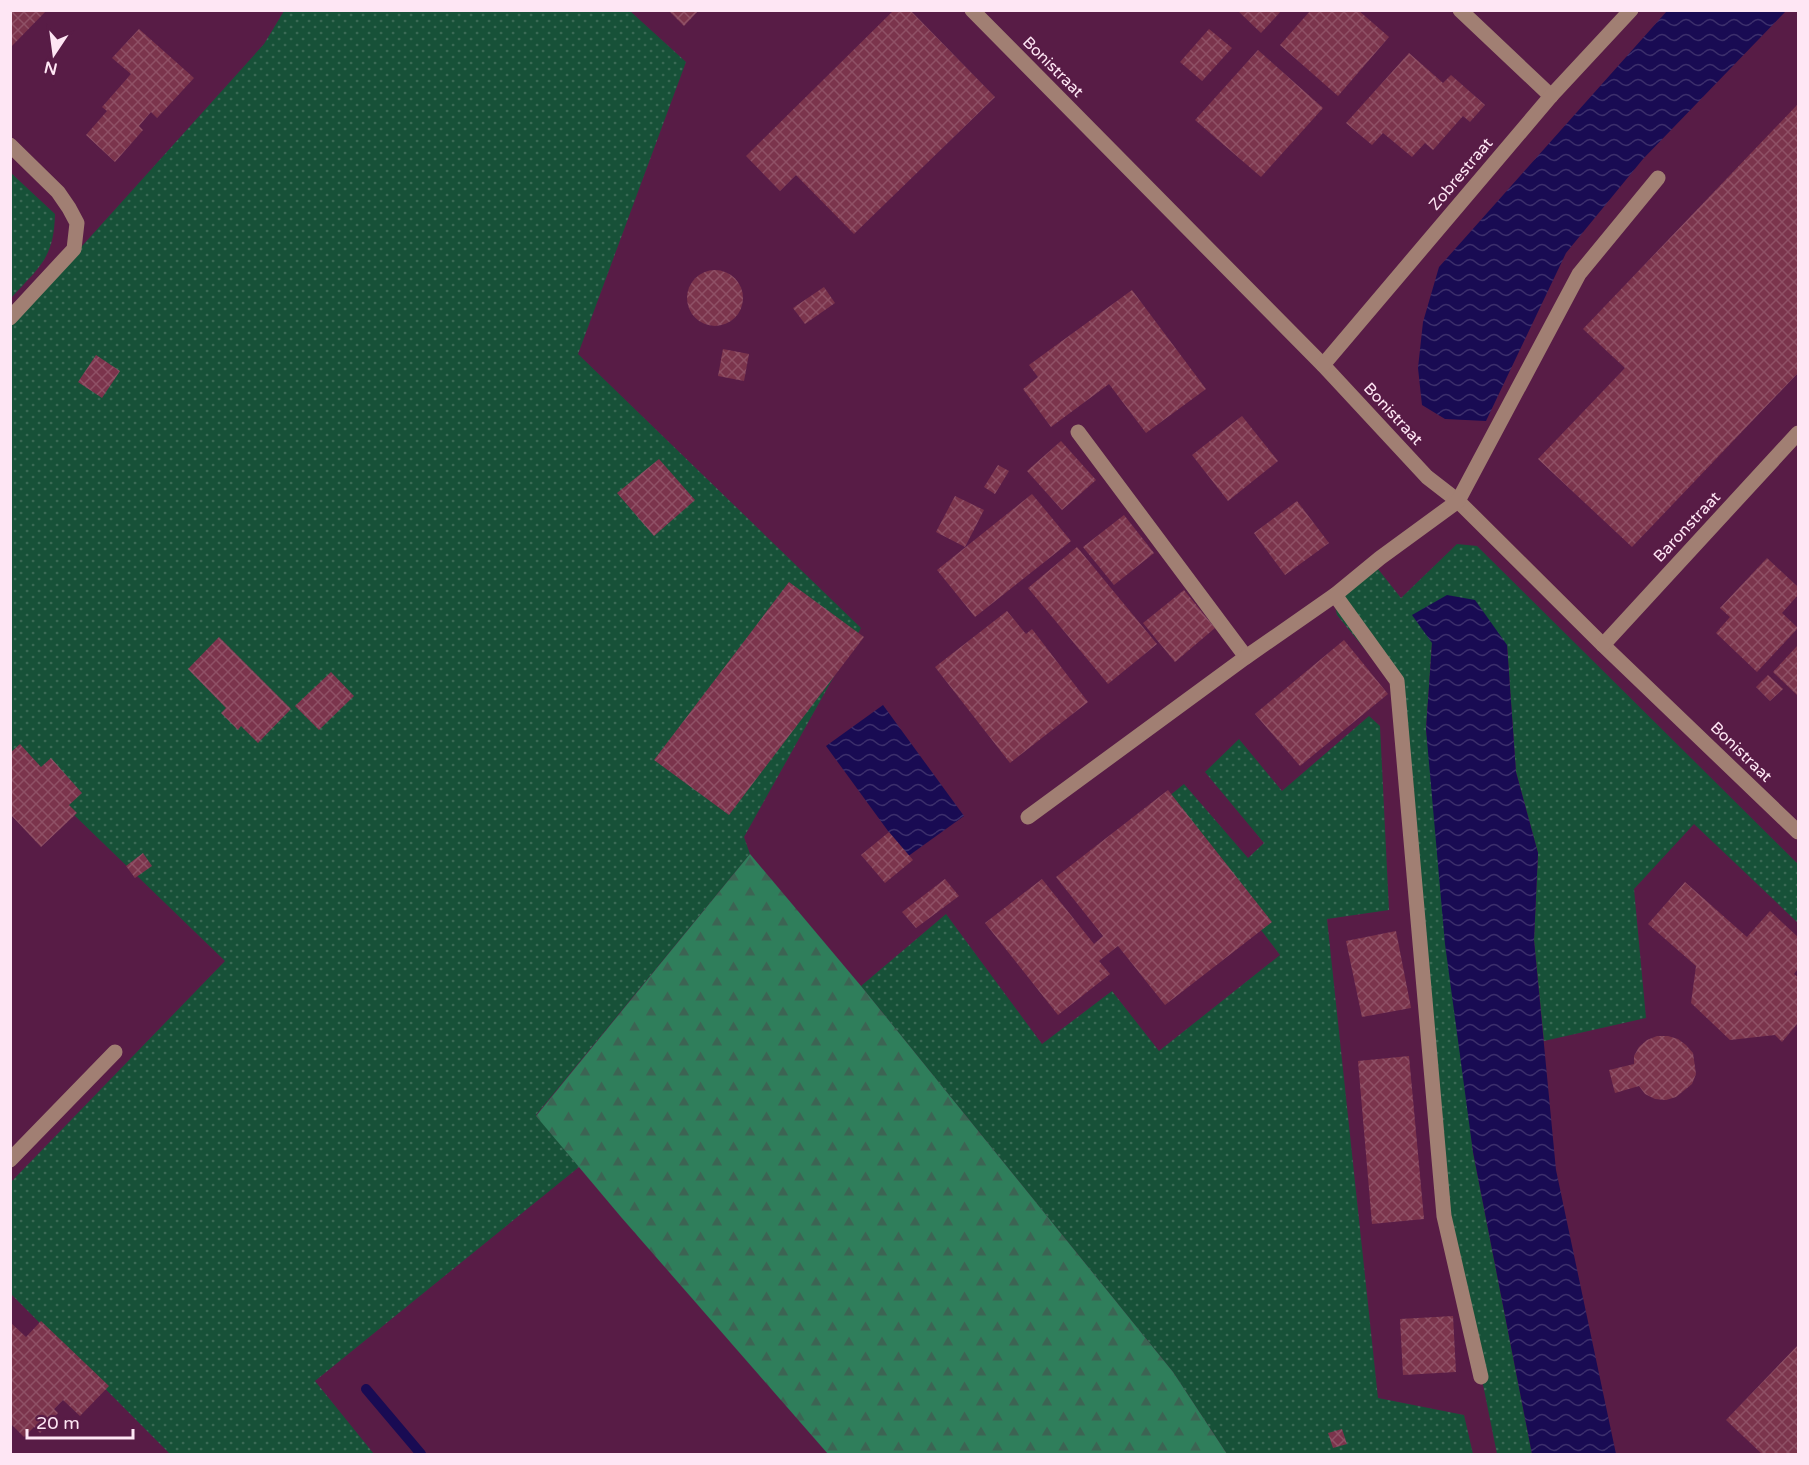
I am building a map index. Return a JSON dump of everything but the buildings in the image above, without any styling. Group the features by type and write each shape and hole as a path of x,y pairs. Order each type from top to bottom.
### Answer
{"street":[{"name":"Bonistraat","path":"972,10 1323,365 1427,477 1458,501 1603,645 1798,832"},
{"path":"1460,10 1551,96"},
{"name":"Zobrestraat","path":"1323,365 1551,96 1630,10"},
{"path":"10,145 58,192 77,223 74,249 10,318"},
{"path":"1028,817 1246,657 1335,595 1380,558 1458,501 1579,274 1658,178"},
{"path":"1078,432 1246,657"},
{"name":"Baronstraat","path":"1603,645 1798,433"},
{"path":"1335,595 1397,681 1444,1216 1481,1377"},
{"path":"10,1160 115,1052"}],"green space":[{"path":"284,11 630,11 686,62 578,354 861,628 744,837 750,854 536,1115 579,1167 315,1381 374,1454 170,1454 11,1294 11,1182 225,961 11,754 10,326 264,44"},
{"path":"10,172 55,214 52,242 48,252 37,270 11,298"},
{"path":"1457,544 1477,546 1798,864 1798,923 1694,824 1634,889 1646,1018 1544,1041 1534,940 1538,853 1516,772 1507,645 1432,643 1426,729 1473,1152 1532,1454 1497,1454 1437,1156 1395,686 1337,615 1335,606 1338,598 1378,569 1401,598"},
{"path":"1369,716 1380,726 1389,910 1327,919 1378,1398 1464,1415 1473,1454 1227,1454 1173,1372 861,986 946,914 1042,1044 1112,991 1159,1051 1280,955 1163,801 1184,784 1248,858 1264,843 1205,772 1239,739 1282,791"},
{"path":"750,854 861,986 1173,1372 1227,1454 828,1454 536,1116"}],"water":[{"path":"1667,11 1786,11 1643,159 1566,253 1486,421 1445,419 1422,405 1418,368 1423,322 1439,267"},
{"path":"1447,595 1475,600 1507,645 1516,772 1538,853 1534,940 1556,1170 1616,1454 1532,1454 1473,1152 1445,944 1426,729 1432,643 1412,615"},
{"path":"883,705 964,816 907,857 826,746"}],"waterway":[{"path":"366,1389 421,1454"}]}
